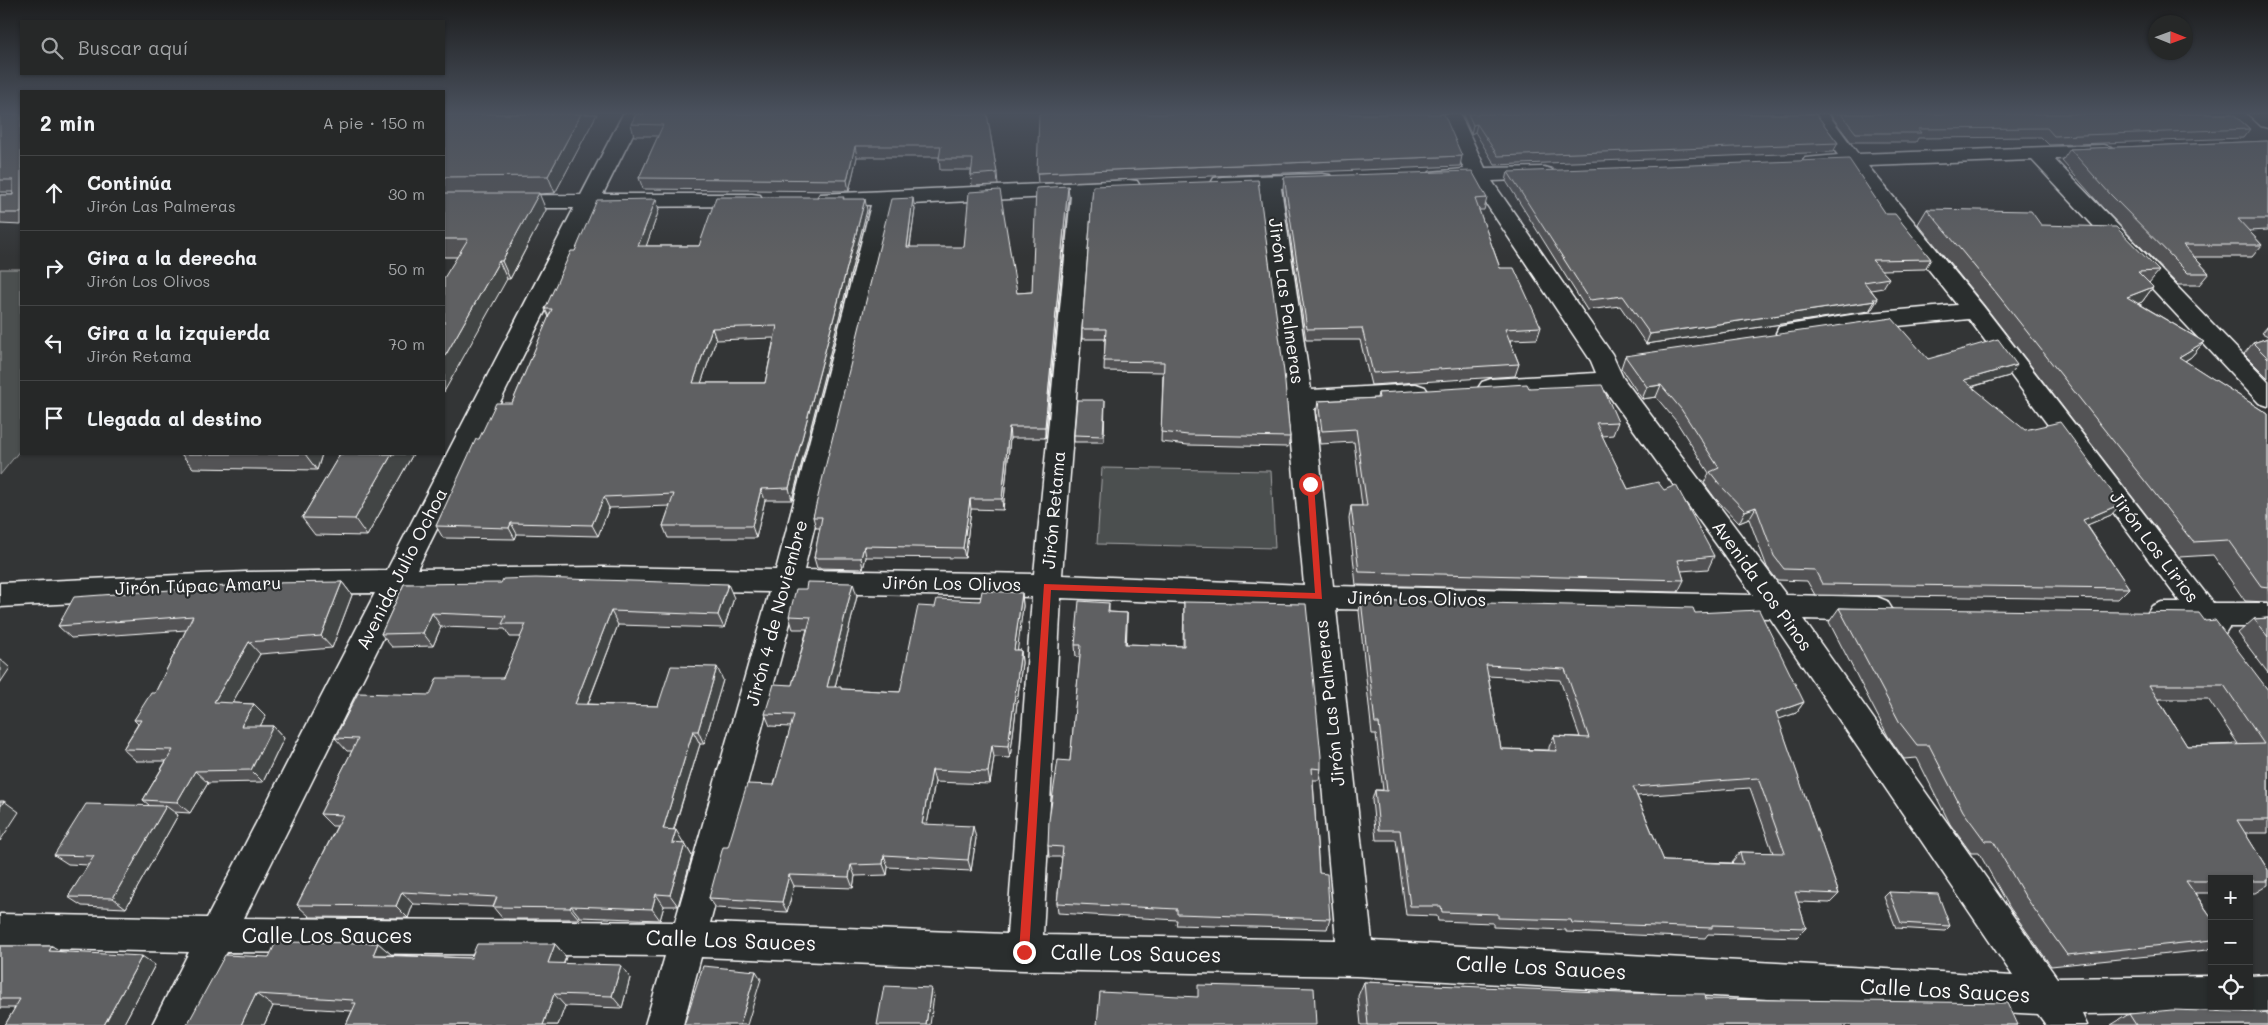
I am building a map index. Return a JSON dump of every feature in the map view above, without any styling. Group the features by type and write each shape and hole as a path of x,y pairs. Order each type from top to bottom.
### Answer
{"street":[{"name":"Avenida Julio Ochoa","path":"171,1025 609,162"},
{"name":"Avenida Los Pinos","path":"1471,162 1477,175 1612,366 2068,1025"},
{"path":"1793,163 1816,162"},
{"name":"Jirón Los Lirios","path":"1853,162 1975,311 2228,646"},
{"path":"2045,162 2268,397"},
{"path":"1417,177 1566,172"},
{"path":"1200,184 1338,179"},
{"name":"Jirón Las Palmeras","path":"1269,181 1300,400 1356,958"},
{"path":"804,200 883,199 1151,185"},
{"name":"Jirón Retama","path":"1024,952 1047,586 1082,188"},
{"name":"Jirón 4 de Noviembre","path":"664,1025 787,581 883,199"},
{"path":"445,202 775,200"},
{"path":"1769,336 1857,322 1975,311"},
{"path":"1466,390 1612,366"},
{"path":"1300,400 1436,392"},
{"name":"Jirón Los Olivos","path":"396,581 603,578 787,581 1047,586 1319,597 1908,610"},
{"name":"Jirón Túpac Amaru","path":"5,601 246,583 396,581"},
{"path":"2136,614 2268,615"},
{"name":"Calle Los Sauces","path":"0,931 687,939 1024,952 1356,958 2047,996 2208,994"},
{"path":"2253,994 2268,994"}],"shaded area":[{"path":"0,269 20,269 20,450 0,475"},
{"path":"1102,468 1271,471 1275,548 1097,544"}],"building":[{"path":"0,162 20,162 20,213 0,213 0,195 13,195 13,180 0,180"},
{"path":"445,162 556,162 548,176 445,177"},
{"path":"646,162 851,162 847,180 639,178"},
{"path":"973,162 995,162 997,173 971,175"},
{"path":"1037,162 1316,162 1037,173"},
{"path":"1775,162 1851,162 1886,214 1895,214 1931,259 1872,260 1889,278 1864,282 1878,299 1873,299 1875,301 1650,334 1623,296 1590,300 1508,172"},
{"path":"2081,162 2268,162 2268,219 2238,219 2262,245 2183,245 2209,273 2188,273 2111,195"},
{"path":"1472,171 1487,198 1475,199 1500,268 1514,268 1541,327 1505,329 1519,364 1373,373 1362,328 1307,329 1284,177"},
{"path":"1258,180 1284,372 1290,437 1188,435 1161,432 1164,362 1104,361 1106,329 1082,329 1093,186"},
{"path":"1068,186 1045,427 1009,427 1002,499 970,499 963,548 864,546 861,558 814,558 822,517 813,517 891,199 913,198 907,247 964,247 969,192 1000,190 1017,293 1032,292 1036,188"},
{"path":"445,193 539,193 502,261 499,261 445,356 445,276 468,239 445,239"},
{"path":"716,197 844,197 843,199 865,199 789,488 761,489 752,526 663,526 674,494 604,497 592,525 511,523 509,528 436,526 476,439 479,439 496,403 512,403 552,309 545,309 571,251 575,251 597,200 656,199 638,246 699,246","holes":["777,326 765,383 693,383 712,328"]},
{"path":"1927,209 2031,211 2041,225 2116,227 2159,271 2138,272 2153,287 2127,297 2204,342 2179,357 2268,414 2268,587 2261,586 2228,540 2193,542 1994,290"},
{"path":"1892,318 1928,359 1998,339 2017,365 1964,380 2025,430 2060,422 2121,504 2083,520 2129,588 1822,584 1815,570 1784,569 1774,556 1756,507 1745,511 1721,486 1710,472 1719,468 1681,409 1661,385 1647,387 1625,356"},
{"path":"2268,338 2268,358 2253,343"},
{"path":"1527,384 1529,388 1602,385 1618,422 1596,423 1628,489 1658,482 1664,490 1676,485 1714,556 1678,560 1684,580 1359,572 1351,506 1367,506 1356,429 1322,431 1318,401 1379,398 1378,393"},
{"path":"1077,400 1105,400 1103,436 1074,435"},
{"path":"339,455 391,455 355,519 302,518"},
{"path":"536,578 728,584 718,615 611,611 575,704 658,706 671,666 717,667 698,731 693,731 663,829 676,830 672,843 685,844 670,895 656,894 652,909 571,906 570,908 493,907 497,897 402,892 396,906 297,905 343,815 320,814 358,739 335,738 358,693 430,695 437,678 503,678 526,624 502,624 506,616 432,613 423,633 381,634 404,584 501,583 503,579"},
{"path":"342,582 321,636 249,642 214,702 254,704 241,726 273,726 251,770 195,771 177,802 143,800 173,750 123,749 141,720 134,720 151,693 155,693 193,616 58,626 74,597 268,583"},
{"path":"807,582 853,583 827,687 841,687 841,689 900,692 918,606 935,607 937,599 980,601 982,591 1022,593 1014,650 1021,650 1008,746 992,745 988,772 932,770 922,824 973,826 968,860 884,855 883,864 851,865 849,877 789,875 782,902 709,898 723,847 728,847 747,784 774,785 794,715 765,714 774,684 792,685 811,617 789,616 796,589 806,589"},
{"path":"1361,600 1693,608 1695,613 1759,610 1804,702 1776,712 1839,894 1795,892 1806,928 1712,925 1712,928 1572,923 1571,920 1498,918 1498,914 1442,912 1441,906 1410,906 1400,830 1379,830 1375,790 1387,791 1379,723 1375,723","holes":["1486,665 1565,669 1589,738 1554,736 1557,751 1501,749","1758,778 1785,853 1740,852 1743,864 1664,861 1633,787"]},
{"path":"1079,601 1109,603 1108,612 1127,613 1125,644 1184,646 1184,602 1306,604 1321,756 1321,769 1312,768 1319,873 1327,874 1330,919 1177,914 1177,909 1057,903 1063,847 1048,846 1049,820 1058,760 1070,761 1081,645 1075,645"},
{"path":"1839,608 2199,613 2205,621 2215,620 2268,690 2268,820 2237,820 2268,870 2268,881 2253,881 2253,875 2208,875 2208,881 2186,881 2208,912 2208,940 2067,955 2025,896 1993,841 1985,841 1963,811 1929,745 1917,745 1900,723","holes":["2149,685 2224,685 2264,744 2187,746"]},
{"path":"2268,618 2268,637 2254,619"},
{"path":"86,804 166,806 113,898 68,897 94,856 54,855"},
{"path":"1889,892 1938,894 1950,926 1901,923"},
{"path":"276,942 378,943 373,955 471,958 477,944 555,944 548,963 621,965 612,996 554,994 543,1025 346,1025 356,1003 352,1003 353,1000 256,994 241,1025 187,1025 225,955 269,957"},
{"path":"0,946 52,946 49,951 142,956 104,1025 5,1025 20,999 0,999"},
{"path":"703,966 756,971 740,1025 684,1025"},
{"path":"1364,982 1622,993 1705,994 1706,999 2008,1003 2018,1025 1368,1025"},
{"path":"1198,985 1314,988 1316,1025 1097,1025 1100,992 1198,997"},
{"path":"884,986 931,988 926,1025 877,1025"},
{"path":"2172,1010 2268,1013 2268,1025 2136,1025 2129,1014"}],"route":[{"path":"1024,952 1047,586 1319,597 1310,484"}]}
